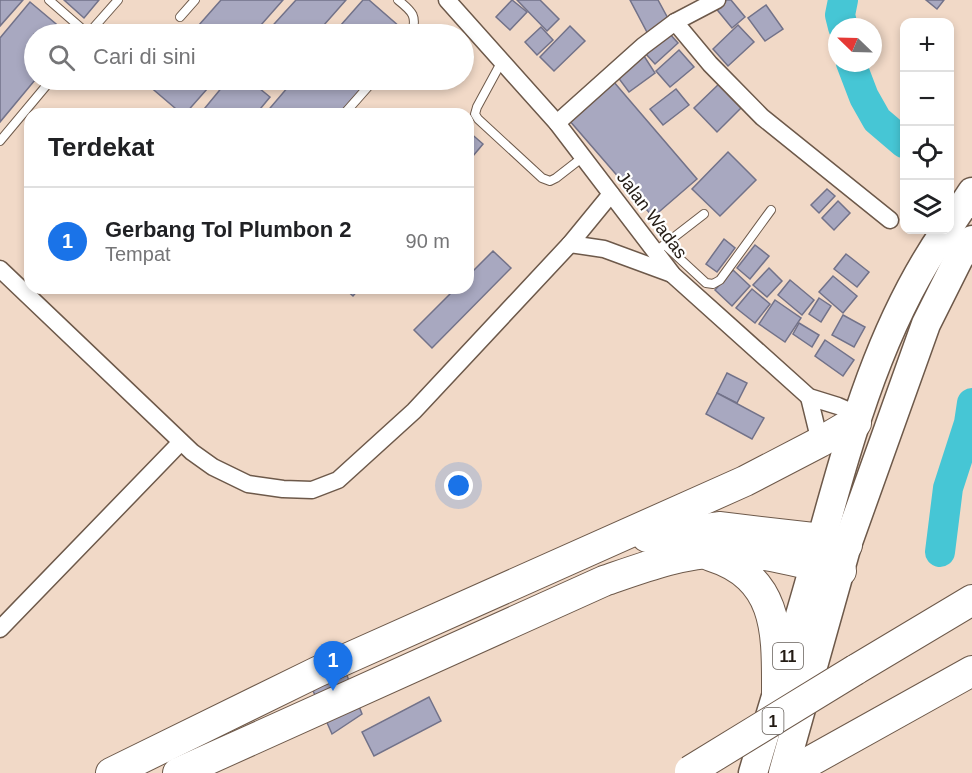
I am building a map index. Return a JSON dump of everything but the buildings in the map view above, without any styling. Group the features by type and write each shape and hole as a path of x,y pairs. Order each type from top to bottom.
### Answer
{"highway":[{"name":"11","path":"753,773 777,694 831,555 891,424 954,238 972,192"},
{"name":"11","path":"783,773 831,555 840,469 896,314 954,238"},
{"path":"111,773 317,672 745,481 820,442 857,419 891,424"},
{"path":"606,544 667,533 719,527 831,555"},
{"path":"178,773 604,581 654,564 702,553 831,555"},
{"path":"702,553 740,569 764,594 775,626 777,694"},
{"name":"1","path":"688,772 972,600"},
{"path":"789,773 972,671"}],"street":[{"name":"Jalan Wadas","path":"447,0 469,24"},
{"path":"557,123 643,46 675,22 717,0"},
{"path":"675,22 710,64 762,117 890,220"},
{"name":"Jalan Wadas","path":"474,30 557,123 611,194 660,248 673,275 809,396 838,406 857,419"},
{"path":"26,294 180,441 213,467 248,484 312,490 338,480 414,411 570,244 611,194"},
{"path":"570,244 604,249 673,275"},
{"path":"0,269 24,292"},
{"path":"809,396 820,442"},
{"path":"0,629 180,441"}],"lane":[{"path":"49,0 77,24"},
{"path":"97,24 118,0"},
{"path":"180,17 195,0"},
{"path":"398,0 411,10 415,24"},
{"path":"502,61 477,107 475,114 478,119 542,178 550,181 583,157"},
{"path":"27,108 43,90"},
{"path":"349,108 365,90"},
{"path":"1,139 24,112"},
{"path":"704,214 660,248 706,283 713,284 720,280 771,210"}],"waterway":[{"path":"841,18 843,0"},
{"path":"854,72 864,97 877,120 900,140"},
{"path":"940,552 948,488 969,423 972,403"}],"place":[{"name":"Gerbang Tol Plumbon 2","path":"333,691"}]}
